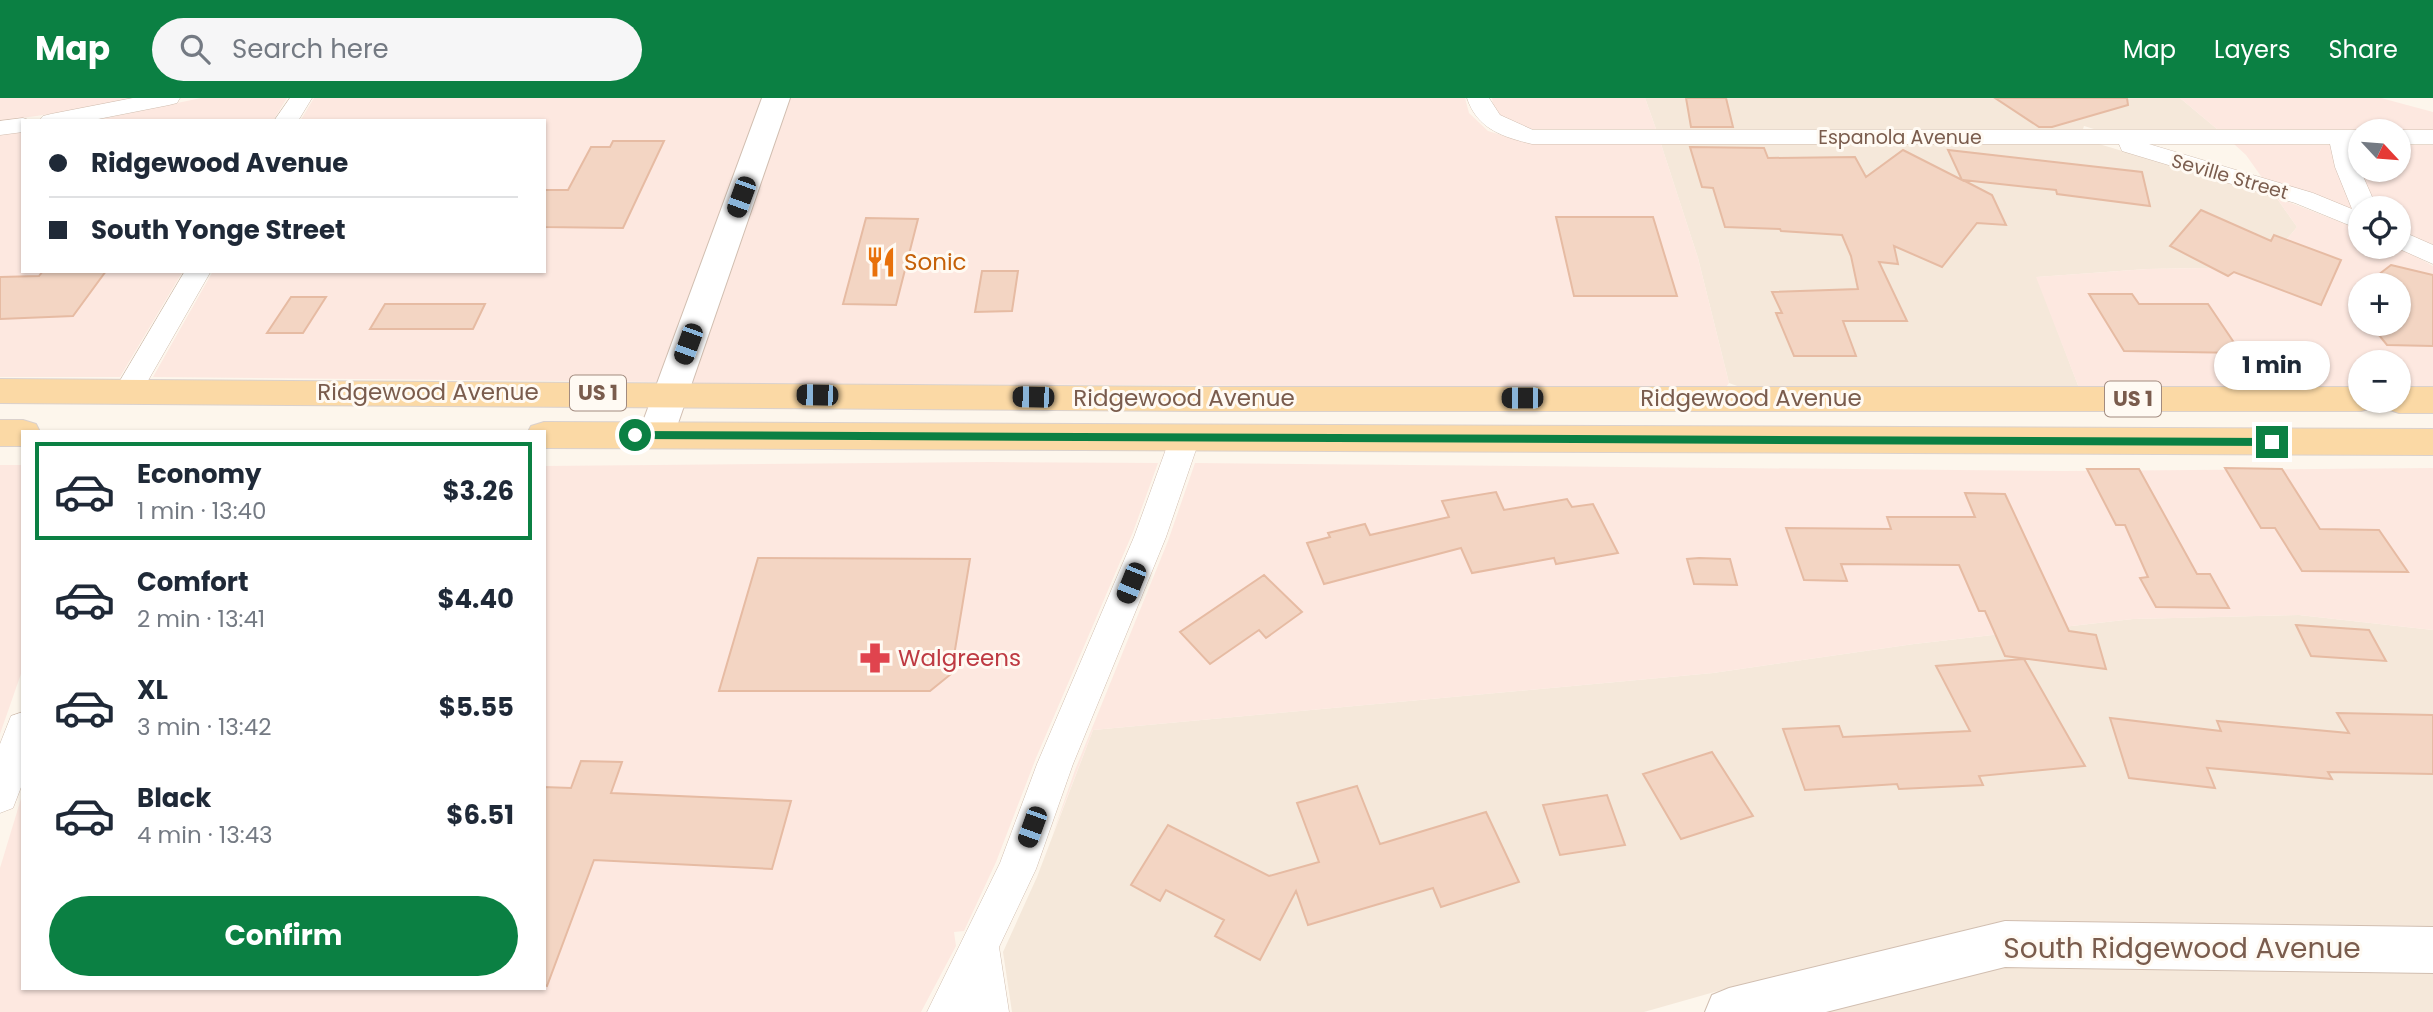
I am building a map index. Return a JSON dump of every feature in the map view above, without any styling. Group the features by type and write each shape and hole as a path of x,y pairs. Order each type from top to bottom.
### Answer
{"main road":[{"name":"Ridgewood Avenue","path":"0,391 1181,398 2348,399"},
{"path":"1677,439 1713,425 1729,412 1740,398"},
{"path":"2411,400 2433,400"},
{"path":"0,433 21,433"},
{"name":"Ridgewood Avenue","path":"546,435 2433,442"}],"street":[{"path":"61,119 169,98"},
{"path":"287,119 300,98"},
{"path":"656,435 776,98"},
{"name":"Espanola Avenue","path":"1478,98 1481,111 1500,128 1532,137 2348,137"},
{"path":"0,128 21,125"},
{"name":"Seville Street","path":"2096,136 2304,198 2348,217"},
{"path":"2412,137 2433,137"},
{"path":"2411,244 2433,256"},
{"path":"128,391 197,273"},
{"path":"947,1012 1017,869 1055,764 1150,537 1185,438"},
{"path":"0,797 21,733"},
{"name":"South Ridgewood Avenue","path":"1729,1012 2005,944 2433,950"},
{"path":"980,949 989,1012"}],"shaded area":[{"path":"0,98 136,98 72,111 0,121"},
{"path":"201,98 287,98 274,119 101,119"},
{"path":"314,98 762,98 658,382 153,377 212,273 546,273 546,119 301,119"},
{"path":"789,98 1465,98 1469,113 1488,131 1528,143 1661,144 1698,258 1729,383 1726,387 1492,387 691,383"},
{"path":"1492,98 1645,98 1656,129 1532,129 1509,123 1494,110"},
{"path":"1645,98 2180,98 2217,129 2094,129 2084,126 2083,129 1656,129"},
{"path":"2180,98 2381,98 2433,112 2433,130 2412,130 2412,119 2348,119 2348,130 2217,129"},
{"path":"21,131 21,273 182,273 120,377 0,377 0,134"},
{"path":"1661,144 2099,144 2276,197 2297,227 2264,267 2147,269 2037,277 2079,388 1740,387 1729,383 1698,258"},
{"path":"2234,144 2348,145 2348,182 2412,182 2412,145 2433,145 2433,247 2411,236 2411,196 2348,196 2348,209 2263,179 2246,155"},
{"path":"2276,197 2348,225 2348,259 2411,259 2411,254 2433,266 2433,389 2411,389 2411,350 2348,350 2348,389 2079,388 2036,277 2147,269 2264,267 2297,227"},
{"path":"1158,463 1133,532 1036,758 996,862 964,931 954,932 956,946 921,1012 0,1012 0,868 21,799 21,990 546,990 546,466"},
{"path":"1195,463 2065,471 2433,468 2433,630 2299,615 2133,619 1914,644 1713,673 1093,730 1052,836 1075,770 1168,541"},
{"path":"0,465 21,465 21,674 0,734"},
{"path":"2299,615 2433,630 2433,930 1990,924 1732,987 1644,1012 1012,1012 1003,952 1037,877 1093,730 1713,673 1914,644 2133,619"},
{"path":"2018,964 2433,970 2433,1012 1825,1012"}],"building":[{"path":"1686,98 1726,98 1733,127 1691,127"},
{"path":"1995,98 2127,98 2128,105 2052,127 2039,127"},
{"path":"613,141 664,141 623,228 546,227 546,190 568,190 591,147 610,147"},
{"path":"1690,147 1764,148 1768,158 1855,157 1866,177 1903,150 1962,180 1948,150 2142,172 2150,206 2057,194 2056,190 1963,180 1992,195 2006,225 1977,223 1942,267 1894,246 1898,264 1879,262 1907,321 1843,321 1856,356 1794,356 1776,313 1782,313 1772,292 1858,289 1851,256 1842,235 1725,227 1713,188 1702,187"},
{"path":"2201,210 2271,241 2274,235 2341,260 2321,305 2234,272 2228,276 2170,246"},
{"path":"1556,217 1653,217 1677,296 1574,296"},
{"name":"Sonic","path":"866,218 918,219 896,305 843,304"},
{"path":"2391,265 2433,275 2433,346 2387,345 2380,336 2411,336 2411,273 2381,273"},
{"path":"982,271 1018,271 1012,311 975,312"},
{"path":"41,273 105,273 73,316 0,319 0,277 39,276"},
{"path":"2089,294 2132,294 2139,304 2208,304 2241,353 2124,351"},
{"path":"291,297 326,297 303,333 267,333"},
{"path":"385,304 485,304 473,329 370,329"},
{"path":"2225,468 2282,469 2320,529 2379,530 2408,572 2302,571 2275,528 2261,528"},
{"path":"2087,469 2139,469 2197,574 2210,574 2229,608 2156,607 2140,578 2148,577 2125,525 2116,525"},
{"path":"1496,492 1504,510 1567,499 1572,507 1593,504 1618,553 1556,564 1554,558 1472,573 1461,548 1324,584 1307,543 1330,537 1328,533 1365,524 1370,535 1449,517 1442,501"},
{"path":"1965,493 2005,494 2069,631 2096,635 2106,669 2005,656 1985,611 1979,611 1959,565 1841,564 1847,581 1804,580 1786,528 1891,529 1887,517 1975,517"},
{"name":"Walgreens","path":"758,558 970,559 951,674 930,691 719,691"},
{"path":"1687,559 1730,559 1737,585 1694,584"},
{"path":"1264,575 1302,612 1266,638 1259,630 1210,664 1180,632"},
{"path":"2296,625 2369,630 2386,661 2311,656"},
{"path":"2024,659 2085,766 1979,776 1983,785 1899,789 1897,784 1805,790 1783,729 1839,726 1843,737 1970,731 1936,666"},
{"path":"2337,713 2433,715 2433,774 2328,772 2332,779 2207,768 2215,788 2129,778 2110,718 2221,731 2217,721 2349,733"},
{"path":"1712,752 1753,816 1681,839 1643,774"},
{"path":"581,761 622,762 611,793 791,801 772,869 594,860 547,986 546,787 571,788"},
{"path":"1357,786 1380,844 1486,812 1519,882 1441,907 1433,888 1308,925 1296,891 1260,960 1215,936 1224,920 1166,890 1160,901 1131,885 1168,825 1269,876 1319,862 1297,803"},
{"path":"1607,795 1625,845 1560,855 1543,805"}],"place":[{"name":"Sonic","path":"881,262"},
{"name":"Walgreens","path":"875,658"}],"route":[{"path":"635,435 2272,442"}]}
